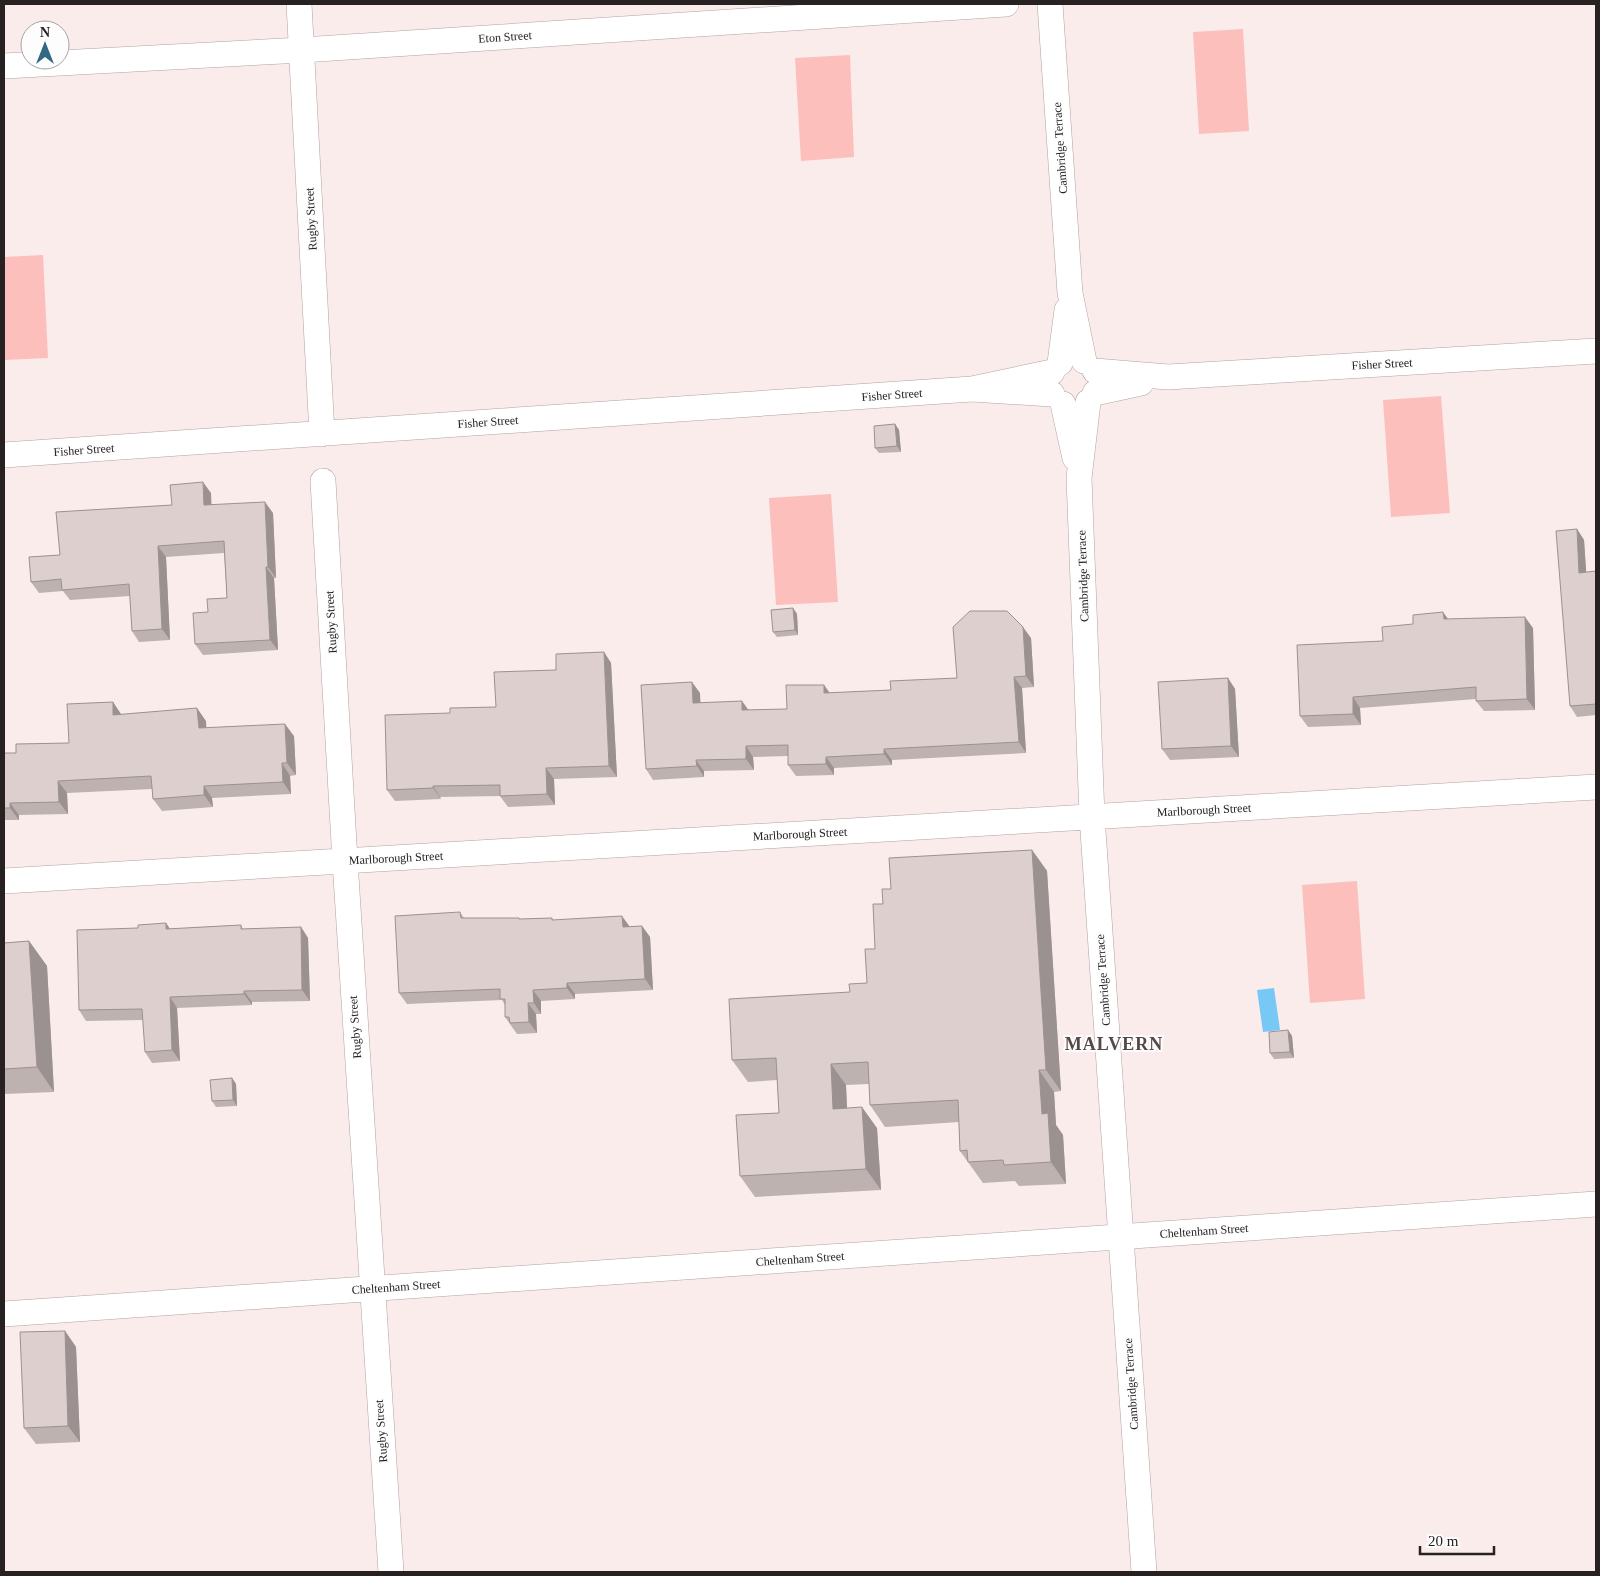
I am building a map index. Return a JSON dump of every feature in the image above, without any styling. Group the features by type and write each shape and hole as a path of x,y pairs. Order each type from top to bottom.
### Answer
{"street":[{"name":"Rugby Street","path":"298,4 322,434"},
{"name":"Eton Street","path":"4,66 302,50 1006,4"},
{"name":"Cambridge Terrace","path":"1050,4 1070,293 1092,816 1144,1572"},
{"name":"Fisher Street","path":"4,455 1074,383 1596,351"},
{"name":"Rugby Street","path":"323,481 390,1572"},
{"name":"Marlborough Street","path":"4,881 1596,786"},
{"name":"Cheltenham Street","path":"4,1314 1596,1204"}],"shaded area":[{"path":"1243,29 1249,131 1199,134 1193,32"},
{"path":"850,55 854,157 801,161 795,58"},
{"path":"43,255 48,358 4,360 4,257"},
{"path":"1441,396 1450,513 1391,517 1383,400"},
{"path":"831,494 838,602 776,605 769,498"},
{"path":"1357,881 1365,999 1310,1003 1302,885"}],"water":[{"path":"1274,988 1280,1030 1263,1032 1257,990"}],"building":[{"path":"895,424 897,446 875,448 874,426"},
{"path":"203,482 204,505 265,502 270,640 195,644 193,613 208,612 207,599 227,598 224,541 158,546 162,629 132,631 129,584 62,590 61,579 31,582 29,557 60,555 56,512 172,505 170,485"},
{"path":"1577,529 1579,573 1596,571 1596,704 1570,706 1556,531"},
{"path":"793,608 795,630 773,632 771,610"},
{"path":"970,611 1007,611 1023,627 1026,676 1014,677 1019,742 884,749 884,754 826,757 826,764 788,765 788,745 746,746 746,759 696,760 697,766 646,769 641,685 692,682 693,703 742,701 742,710 787,709 786,685 824,685 824,693 891,690 890,681 957,678 953,627"},
{"path":"1443,612 1444,619 1525,617 1527,699 1476,701 1476,687 1353,697 1353,714 1300,716 1297,645 1383,641 1382,627 1413,624 1413,615"},
{"path":"604,652 609,766 546,768 547,794 500,796 500,785 433,786 433,788 387,790 385,715 450,713 450,708 496,707 494,672 556,670 556,654"},
{"path":"1228,678 1231,746 1162,749 1158,682"},
{"path":"113,702 113,715 197,708 199,728 285,724 287,763 282,763 283,782 204,786 204,795 153,799 151,776 58,781 59,802 10,803 10,808 4,808 4,753 16,753 16,744 69,743 67,704"},
{"path":"1032,850 1046,1070 1039,1070 1042,1114 1048,1113 1051,1162 1004,1165 1003,1160 968,1162 967,1150 960,1151 958,1100 870,1105 868,1062 831,1064 833,1109 862,1107 866,1169 740,1176 736,1115 779,1113 776,1058 732,1060 729,999 850,992 849,984 867,983 865,949 875,949 873,904 883,904 882,889 891,889 889,858"},
{"path":"460,912 461,918 552,918 552,920 622,916 623,927 642,926 645,979 567,983 567,988 533,990 534,1003 528,1003 529,1022 510,1023 509,1017 505,1017 505,999 500,999 500,989 399,993 395,916"},
{"path":"166,923 166,929 241,925 241,929 301,927 302,990 244,991 244,994 170,997 172,1050 145,1052 142,1009 79,1010 77,930 138,928 138,925"},
{"path":"29,941 37,1067 4,1069 4,943"},
{"path":"1288,1030 1290,1052 1270,1053 1269,1032"},
{"path":"232,1078 233,1100 212,1101 210,1080"},
{"path":"65,1331 68,1426 24,1428 20,1332"}],"district":[{"name":"MALVERN","path":"1114,1044"}]}
